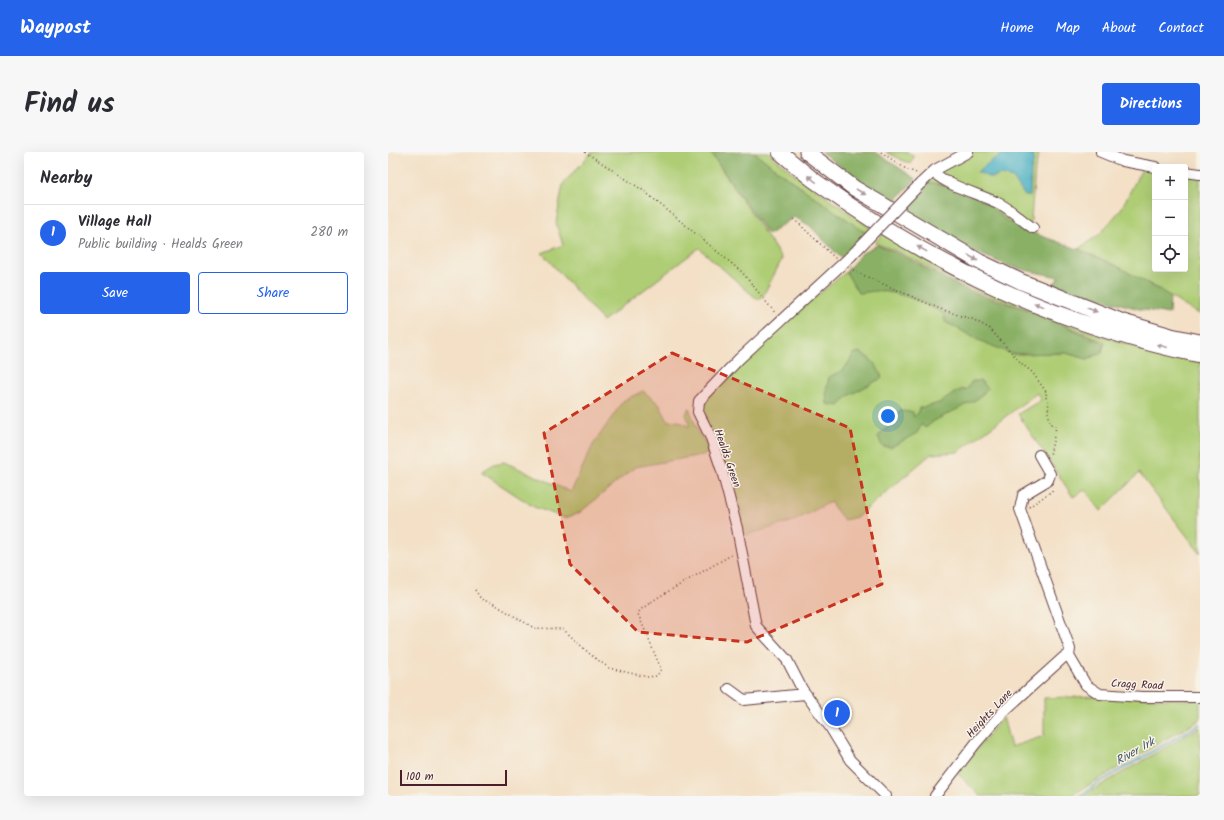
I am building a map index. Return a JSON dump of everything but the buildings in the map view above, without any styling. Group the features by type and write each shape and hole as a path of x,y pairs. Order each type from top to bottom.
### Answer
{"highway":[{"path":"780,152 814,181 873,220 912,244 996,287 1035,304 1078,320 1143,341 1200,355"},
{"path":"807,152 854,188 980,262 1022,282 1123,322 1171,336 1200,342"}],"street":[{"name":"Healds Green","path":"886,796 850,760 830,727 805,694 786,660 756,626 737,528 722,471 711,438 698,412 699,401 739,359 847,262 927,178 968,152"},
{"path":"1101,152 1124,161 1152,166"},
{"path":"1188,172 1200,174"},
{"path":"927,178 944,181 1002,205 1032,228"},
{"path":"1044,456 1050,474 1048,480 1022,495 1020,509 1070,649 1069,656"},
{"name":"Cragg Road","path":"1069,656 1086,685 1100,694 1142,697 1200,697"},
{"name":"Heights Lane","path":"935,796 976,743 1002,713 1064,657 1069,656"},
{"path":"729,689 744,700 805,694"}],"path":[{"path":"585,152 644,191 742,272 781,321"},
{"path":"881,152 906,169 927,178"},
{"path":"794,219 847,262 856,272 938,308 972,319 989,328 1023,365 1032,372 1047,393 1045,396 1049,401 1050,406 1048,412 1050,423 1056,427 1044,456"},
{"path":"1022,513 1052,491 1052,484"},
{"path":"475,590 481,599 494,604 534,628 564,629 591,655 609,668 648,677 657,676 661,669 641,624 638,614 640,610 657,598 741,550"}],"highlighted area":[{"path":"672,353 850,428 882,584 747,642 638,632 570,564 544,433"}],"green space":[{"path":"592,152 710,152 782,259 763,296 758,300 699,248 603,321 542,253 563,245 556,223 563,184"},
{"path":"710,152 754,152 786,177 866,233 841,258 809,225 794,217 768,235"},
{"path":"754,152 768,152 793,173 871,228 866,233 786,177"},
{"path":"821,152 875,152 916,179 892,204"},
{"path":"886,152 908,152 914,157 910,164"},
{"path":"973,152 1032,152 1039,155 1035,169 1030,232 1008,222 989,205 945,185 927,182 942,170"},
{"path":"1142,169 1152,171 1152,272 1188,272 1188,174 1200,176 1200,314 1146,282 1078,249 1100,234 1121,209"},
{"path":"927,182 963,189 989,205 1008,222 1117,266 1170,296 1169,314 1139,309 1053,285 1059,277 1013,267 999,262 901,214"},
{"path":"883,233 946,271 1055,319 1163,355 1200,362 1200,553 1139,473 1101,511 1085,490 1073,497 1018,414 1041,400 1037,393 958,452 931,454 857,517 844,520 830,502 794,521 743,536 734,493 719,447 703,413 704,403 713,392 783,323 846,272 939,304 1012,354 1066,353 1087,359 1102,353 1105,342 1031,311 974,290 896,251 875,243"},
{"path":"877,245 902,255 973,292 1028,310 1104,343 1101,353 1087,359 1066,353 1012,354 976,339 945,322 944,314 912,298 886,292 875,291 858,293 846,272 861,254"},
{"path":"859,352 874,362 882,378 848,396 839,406 827,404 826,391 829,377 844,368 849,363 853,354"},
{"path":"972,381 981,381 988,389 977,399 934,421 925,428 922,424 917,433 891,447 882,446 878,436 889,426 900,411 913,412 914,417 918,413 919,408 938,403 956,392 967,389"},
{"path":"643,391 659,404 668,421 678,421 690,427 686,414 689,408 698,432 713,453 635,467 579,513 565,518 534,507 481,472 494,464 504,462 571,492 593,445 623,401"},
{"path":"1097,696 1200,700 1200,720 1074,794 1073,796 980,796 957,773 1003,717 1011,747 1044,736 1044,698"},
{"path":"1200,727 1200,796 1081,796 1091,791"}],"water":[{"path":"1009,152 1025,152 1032,155 1034,159 1031,171 1030,196 1025,196 1013,178 1000,175 991,178 977,172 994,159"}],"waterway":[{"name":"River Irk","path":"1080,796 1098,783 1200,724"}],"place":[{"name":"Village Hall","path":"837,713"}]}
